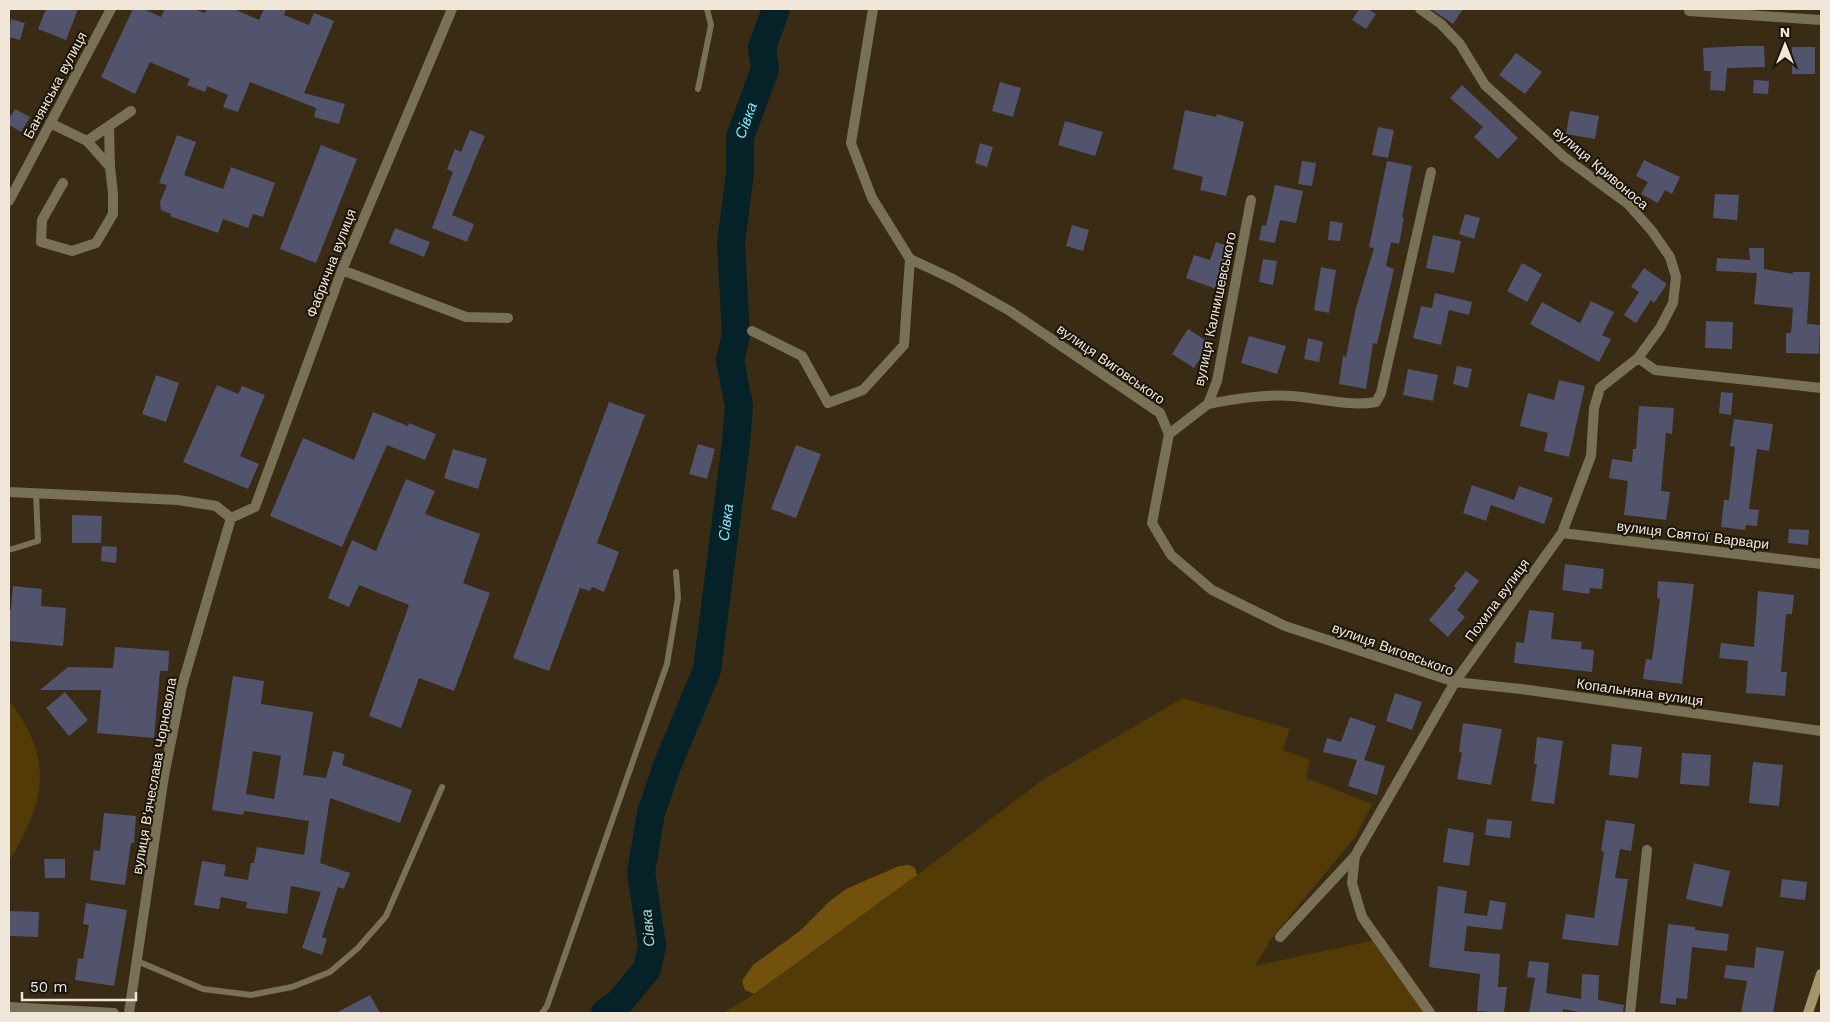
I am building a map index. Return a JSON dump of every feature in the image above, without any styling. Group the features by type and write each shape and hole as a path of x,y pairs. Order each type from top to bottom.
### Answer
{"street":[{"name":"Банянська вулиця","path":"9,201 111,9"},
{"name":"Фабрична вулиця","path":"231,518 255,507 342,270 452,9"},
{"path":"752,331 802,356 828,403 863,390 904,344 910,259 872,198 851,143 873,9"},
{"name":"вулиця Кривоноса","path":"1420,9 1441,24 1460,44 1485,85 1564,157 1628,204 1652,231 1670,257 1676,277 1673,303 1660,328 1638,358 1600,388 1594,408 1591,456 1562,533"},
{"path":"1689,11 1821,20"},
{"path":"87,141 131,111"},
{"path":"50,122 87,141 110,167"},
{"path":"63,183 42,220 41,242 72,252 96,243 113,214 109,127"},
{"path":"1208,404 1242,398 1291,396 1362,404 1376,402 1381,393 1431,172"},
{"name":"вулиця Калнишевського","path":"1169,434 1208,404 1217,381 1251,200"},
{"name":"вулиця Виговського","path":"910,259 953,279 1010,311 1160,413 1169,434 1152,523 1171,555 1212,590 1285,626 1455,682 1354,856 1280,937"},
{"path":"342,270 466,317 508,318"},
{"path":"1638,358 1656,370 1821,388"},
{"path":"9,492 178,500 216,506 231,518"},
{"name":"вулиця В'ячеслава Чорновола","path":"129,1013 164,776 182,686 231,518"},
{"name":"вулиця Святої Варвари","path":"1562,533 1821,564"},
{"name":"Похила вулиця","path":"1455,682 1562,533"},
{"name":"Копальняна вулиця","path":"1455,682 1521,689 1821,731"},
{"path":"1630,1013 1647,850"},
{"name":"вулиця Виговського","path":"1354,856 1352,883 1362,917 1430,1013"},
{"path":"1808,1013 1821,974"},
{"path":"9,1008 114,1013"}],"lane":[{"path":"698,89 711,25 707,9"},
{"path":"9,550 38,541 36,493"},
{"path":"542,1013 548,1006 667,664 678,598 676,572"},
{"path":"137,961 203,989 251,995 292,987 330,972 358,948 386,916 442,786"}],"shaded area":[{"path":"1183,698 1290,729 1283,750 1310,760 1306,778 1372,804 1356,836 1271,939 1255,966 1384,938 1437,1013 723,1013 754,994 917,875 1041,781"},
{"path":"9,700 24,722 33,742 39,762 40,781 31,819 9,862"},
{"path":"909,865 915,868 917,875 754,994 745,990 742,981 753,965 801,930 830,901 846,889 899,866"}],"building":[{"path":"46,9 78,9 66,40 38,29"},
{"path":"133,9 144,9 161,17 165,9 194,9 205,13 207,9 234,9 259,20 264,9 286,9 284,15 309,25 314,13 334,21 304,93 345,104 339,124 314,117 316,108 250,82 238,112 223,107 228,95 207,86 205,92 187,85 190,79 150,62 135,94 101,77"},
{"path":"1359,9 1368,9 1376,14 1366,29 1352,20"},
{"path":"1431,9 1463,9 1453,24"},
{"path":"11,19 25,23 20,40 9,37"},
{"path":"1764,46 1765,67 1727,68 1725,91 1710,90 1711,71 1704,71 1703,48"},
{"path":"1792,47 1815,47 1815,74 1792,74"},
{"path":"1516,53 1542,72 1525,94 1499,75"},
{"path":"1754,80 1769,81 1768,94 1753,93"},
{"path":"1000,82 1021,88 1013,117 992,111"},
{"path":"1462,85 1518,138 1498,159 1474,137 1483,127 1450,98"},
{"path":"15,109 30,117 21,132 9,125 9,119"},
{"path":"1185,110 1216,117 1217,114 1244,122 1226,196 1200,190 1203,177 1173,169"},
{"path":"1570,111 1599,116 1595,139 1566,134"},
{"path":"1065,121 1103,132 1095,156 1058,145"},
{"path":"1378,127 1394,130 1388,158 1372,155"},
{"path":"470,130 485,136 452,215 474,224 467,242 432,228 453,172 447,169 455,149 461,152"},
{"path":"177,135 196,142 184,175 223,189 231,167 275,183 263,217 253,214 248,228 223,219 218,233 170,216 171,214 161,210 160,202 167,185 159,183"},
{"path":"980,143 993,147 987,167 975,163"},
{"path":"321,145 357,159 316,263 280,249"},
{"path":"1644,160 1680,177 1672,194 1665,190 1658,203 1641,194 1648,182 1636,176"},
{"path":"1302,161 1316,163 1312,186 1298,184"},
{"path":"1387,161 1412,166 1399,244 1391,242 1386,266 1394,269 1377,344 1373,343 1366,389 1339,384 1343,356 1346,357 1356,308 1374,248 1369,247"},
{"path":"1275,185 1303,191 1296,223 1280,220 1275,243 1259,240 1262,225 1266,226"},
{"path":"1715,194 1739,195 1737,220 1713,218"},
{"path":"1465,214 1480,218 1474,239 1459,234"},
{"path":"1330,221 1343,223 1340,241 1328,240"},
{"path":"1072,225 1089,230 1083,251 1066,246"},
{"path":"395,228 430,242 424,257 389,243"},
{"path":"1433,235 1461,241 1454,273 1426,268"},
{"path":"1216,242 1230,247 1216,289 1186,278 1194,255 1210,260"},
{"path":"1749,248 1764,248 1764,269 1793,274 1793,272 1810,272 1807,324 1820,325 1819,354 1786,353 1786,333 1791,333 1793,308 1754,304 1757,273 1716,271 1717,258 1750,260"},
{"path":"1263,259 1277,261 1273,285 1259,282"},
{"path":"1522,263 1542,274 1527,302 1507,291"},
{"path":"1321,267 1336,270 1329,313 1314,310"},
{"path":"1644,268 1667,284 1654,303 1651,300 1636,323 1624,315 1639,292 1631,287"},
{"path":"1435,293 1472,302 1469,315 1449,310 1441,345 1413,338 1421,306 1432,308"},
{"path":"1591,301 1614,312 1602,335 1611,339 1599,362 1530,324 1542,302 1580,323"},
{"path":"1706,321 1733,322 1732,349 1705,348"},
{"path":"1188,329 1210,343 1194,368 1172,354"},
{"path":"1249,336 1286,346 1277,374 1241,363"},
{"path":"1308,338 1323,342 1319,362 1304,359"},
{"path":"1457,366 1472,369 1468,388 1453,384"},
{"path":"1408,369 1438,375 1433,401 1403,395"},
{"path":"156,375 179,383 166,422 142,414"},
{"path":"1559,380 1585,386 1569,457 1544,451 1548,433 1520,426 1528,393 1554,400"},
{"path":"217,385 238,394 242,386 265,395 240,456 259,464 248,489 183,462"},
{"path":"1721,392 1733,393 1731,415 1719,413"},
{"path":"609,402 645,415 597,543 619,552 604,592 592,587 590,591 580,588 549,671 513,658"},
{"path":"1639,406 1674,408 1672,434 1666,433 1661,491 1670,492 1666,520 1624,515 1628,481 1609,478 1612,459 1632,462 1633,449 1636,449"},
{"path":"373,412 408,426 409,423 436,434 425,460 387,445 342,547 270,516 303,438 354,460"},
{"path":"1734,419 1773,424 1769,451 1757,449 1749,509 1759,510 1757,526 1746,525 1745,530 1721,527 1724,500 1729,500 1735,447 1730,446"},
{"path":"698,444 715,449 707,479 689,474"},
{"path":"796,445 821,454 796,518 771,509"},
{"path":"453,449 487,459 478,489 444,478"},
{"path":"406,479 435,491 425,514 480,534 463,583 490,593 454,691 419,678 401,728 369,716 409,605 359,585 349,607 328,598 352,540 376,551"},
{"path":"1472,485 1514,500 1519,486 1553,498 1544,524 1491,505 1486,521 1463,513"},
{"path":"72,515 102,516 101,543 72,543"},
{"path":"1789,529 1809,530 1808,545 1788,543"},
{"path":"102,546 117,547 116,563 101,561"},
{"path":"1565,564 1604,569 1602,589 1590,588 1589,594 1562,590"},
{"path":"1466,571 1479,581 1457,610 1465,617 1448,637 1429,620 1456,588 1454,586"},
{"path":"1658,581 1694,584 1682,684 1643,679 1646,659 1652,660 1660,599 1657,598"},
{"path":"13,586 42,589 41,606 66,608 63,646 9,641 9,610 11,610"},
{"path":"1758,591 1794,595 1792,614 1786,614 1781,672 1787,672 1785,696 1746,693 1748,661 1719,658 1721,643 1754,647"},
{"path":"1529,610 1554,613 1551,639 1582,642 1581,649 1594,650 1592,672 1514,663 1516,642 1524,643"},
{"path":"115,647 169,651 168,671 160,671 154,738 97,733 101,690 40,690 68,667 113,668"},
{"path":"233,676 264,681 261,704 313,712 303,775 326,778 333,751 345,754 342,765 412,790 400,823 330,798 320,863 350,873 344,889 338,887 322,937 327,939 322,955 302,948 321,892 291,886 287,914 246,908 247,902 221,897 219,909 194,905 202,861 226,865 224,876 248,880 251,863 254,863 257,847 304,855 309,821 244,811 243,815 212,810","holes":["253,751 281,756 274,799 246,794"]},
{"path":"65,692 88,720 69,736 46,708"},
{"path":"1395,693 1422,702 1412,730 1386,721"},
{"path":"1350,717 1376,726 1364,760 1385,766 1377,795 1348,786 1357,760 1323,752 1327,738 1341,742"},
{"path":"1463,723 1502,729 1491,785 1457,779 1462,753 1459,752"},
{"path":"1537,737 1563,741 1554,804 1531,801 1537,764 1534,764"},
{"path":"1612,744 1642,747 1638,778 1609,775"},
{"path":"1682,753 1711,755 1709,786 1680,784"},
{"path":"1753,762 1783,765 1779,806 1749,803"},
{"path":"104,813 136,816 134,843 131,843 125,885 90,880 94,850 100,851"},
{"path":"1487,819 1512,821 1510,838 1485,835"},
{"path":"1606,820 1635,824 1631,851 1620,849 1615,878 1628,879 1618,946 1562,939 1566,914 1594,918 1604,852 1601,851"},
{"path":"1448,828 1474,833 1469,866 1443,862"},
{"path":"44,859 65,859 65,878 45,878"},
{"path":"1694,863 1730,871 1722,907 1686,899"},
{"path":"1782,879 1807,882 1805,900 1780,897"},
{"path":"1438,886 1467,891 1464,913 1487,916 1490,900 1506,903 1502,930 1467,926 1464,951 1500,954 1498,987 1507,987 1504,1013 1477,1011 1480,974 1429,967"},
{"path":"86,903 127,910 114,986 75,980 78,958 83,959 89,925 83,924"},
{"path":"9,911 39,912 38,937 9,936"},
{"path":"1668,924 1695,927 1695,930 1729,934 1727,951 1692,947 1687,999 1676,998 1676,1005 1660,1003"},
{"path":"1756,947 1784,951 1773,1013 1741,1013 1747,981 1724,978 1726,965 1754,968"},
{"path":"1529,961 1549,963 1546,993 1581,999 1582,974 1599,975 1598,1000 1624,1005 1623,1013 1584,1013 1563,1009 1563,1013 1529,1013 1535,978 1527,977"},
{"path":"370,995 380,1013 336,1013"}],"waterway":[{"name":"Сівка","path":"605,1013 619,1003 647,969 652,946 641,872 651,813 667,766 707,670 739,406 730,360 736,336 731,243 740,173 740,137 765,69 762,48 776,9"}]}
